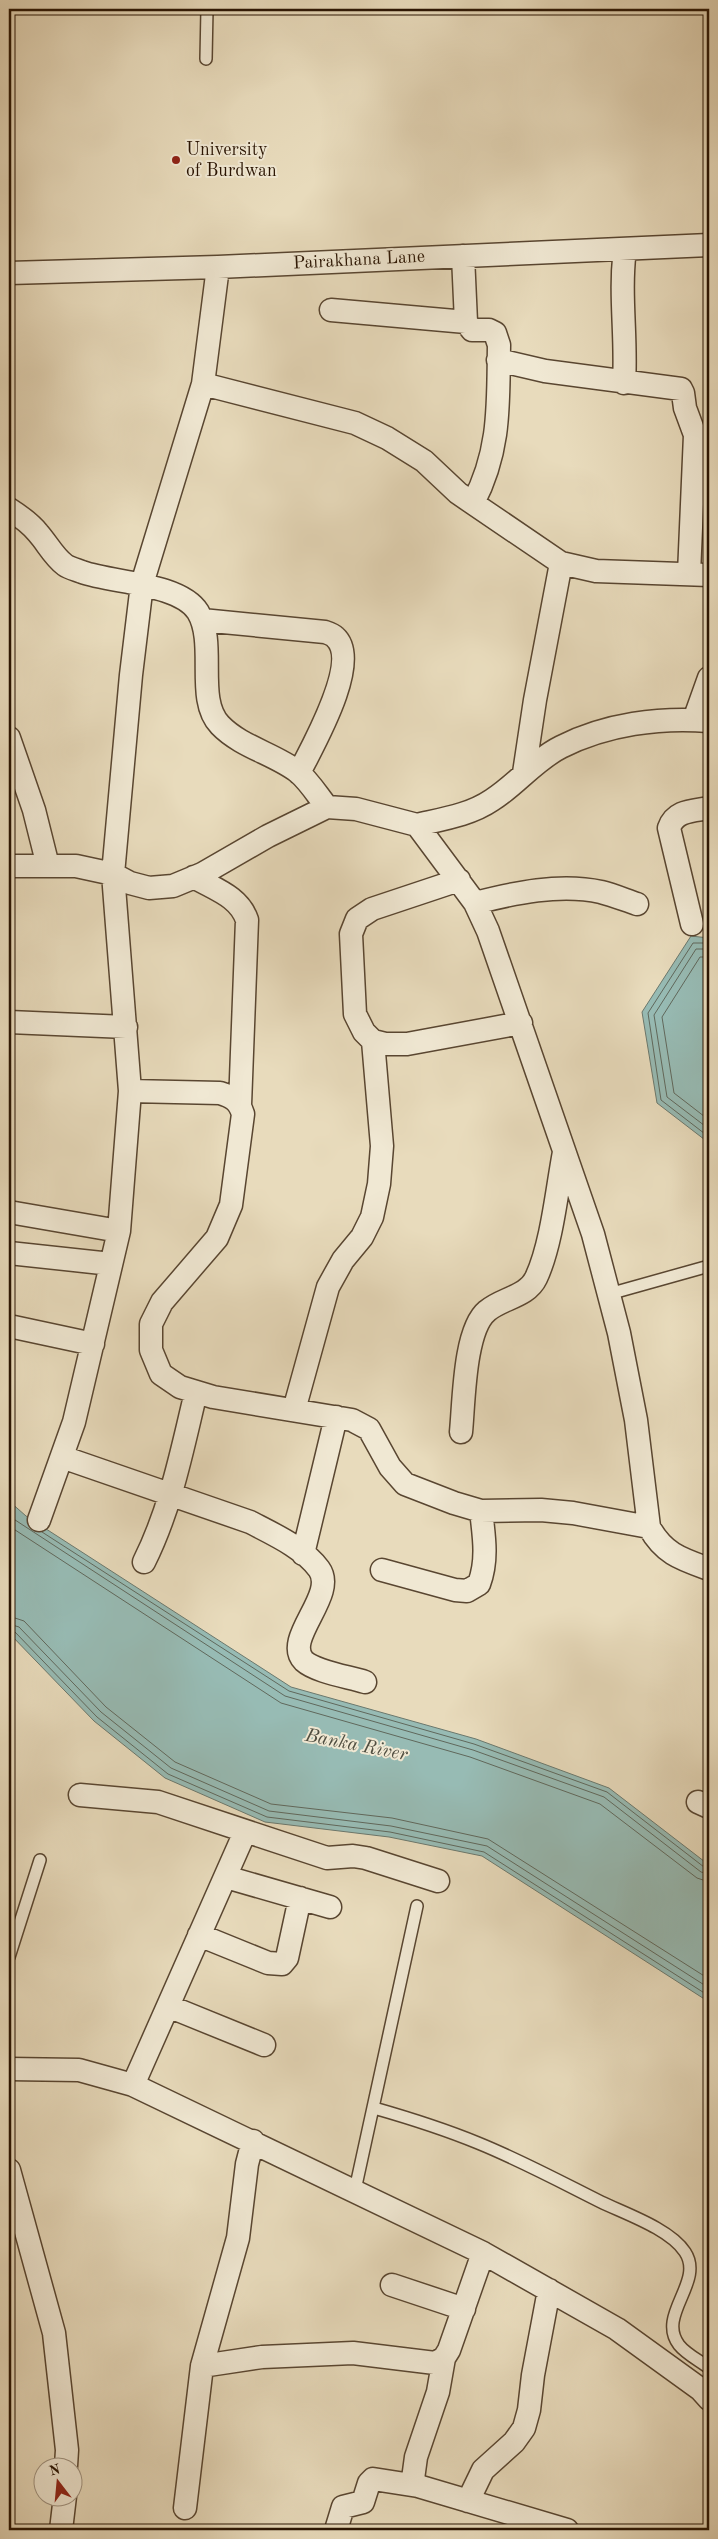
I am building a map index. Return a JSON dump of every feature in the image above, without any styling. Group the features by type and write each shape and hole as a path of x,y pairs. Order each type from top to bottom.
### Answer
{"street":[{"name":"Pairakhana Lane","path":"9,273 218,267 709,245"},
{"path":"624,383 626,354 621,276 625,249"},
{"path":"463,256 466,322 472,330 489,330 495,333 498,338 495,448 486,479 473,503"},
{"path":"39,1520 74,1422 119,1231 130,1091 114,874 131,675 142,584 203,384 218,267"},
{"path":"331,310 466,322"},
{"path":"203,384 355,424 387,438 424,461 458,493 561,563 596,571 699,574 695,435 685,408 684,393 676,387 624,383 545,371 498,360"},
{"path":"9,509 23,518 37,531 65,565 84,573 142,584 184,599 196,610 202,620 206,636 209,702 213,714 220,725 299,773 327,807"},
{"path":"524,773 535,700 561,563"},
{"path":"202,620 325,632 335,636 341,645 342,677 334,700 299,773"},
{"path":"9,866 76,866 114,874 130,883 149,888 173,886 194,877 327,807 356,809 417,825 474,812 494,799 524,773 560,747 603,730 651,722 702,721 709,678"},
{"path":"10,744 34,810 48,866"},
{"path":"692,924 669,828 672,819 682,813 709,808"},
{"path":"417,825 475,903 488,931 593,1234 619,1333 636,1420 649,1527 657,1541 669,1553 709,1569"},
{"path":"194,877 236,899 243,909 246,920 240,1105 243,1114 231,1205 221,1230 217,1238 162,1302 151,1324 151,1350 161,1374 180,1387 196,1392 352,1420 369,1430 390,1467 405,1484 481,1511 541,1510 565,1512 649,1527"},
{"path":"458,880 372,909 357,919 351,934 355,1014 364,1032 373,1041 385,1044 408,1044 520,1023"},
{"path":"475,903 538,890 580,890 600,892 637,904"},
{"path":"9,1022 126,1027"},
{"path":"294,1410 328,1287 343,1260 362,1237 372,1216 379,1184 382,1146 373,1041"},
{"path":"130,1091 220,1093 233,1097 240,1105"},
{"path":"461,1432 471,1343 476,1326 486,1311 524,1292 536,1279 545,1250 564,1150"},
{"path":"9,1212 119,1231"},
{"path":"9,1253 111,1264"},
{"path":"9,1326 93,1344"},
{"path":"144,1562 159,1533 172,1496 196,1392"},
{"path":"303,1554 336,1417"},
{"path":"62,1457 250,1522 278,1537 303,1554 320,1570 323,1582 320,1595 300,1640 299,1652 304,1661 314,1667 365,1682"},
{"path":"382,1570 455,1590 467,1591 480,1584 484,1571 485,1546 481,1511"},
{"path":"80,1795 158,1802 327,1858 353,1856 366,1858 438,1881"},
{"path":"133,2085 245,1832"},
{"path":"226,1877 330,1907"},
{"path":"199,1935 268,1963 282,1964 287,1958 300,1898"},
{"path":"168,2006 264,2045"},
{"path":"9,2069 79,2070 133,2085 356,2190 483,2253 617,2329 700,2389 709,2398"},
{"path":"185,2508 202,2366 238,2238 247,2164 252,2141"},
{"path":"9,2170 54,2334 67,2456"},
{"path":"418,2486 413,2479 413,2468 438,2392 444,2358 464,2309 483,2253"},
{"path":"392,2284 464,2309"},
{"path":"468,2501 483,2470 514,2442 524,2428 529,2410 533,2375 549,2290"},
{"path":"202,2366 262,2357 311,2354 391,2356 424,2363 435,2363 444,2358"},
{"path":"336,2530 343,2507 363,2502 369,2483 373,2479 418,2486 567,2530"},
{"path":"61,2530 63,2506"}],"lane":[{"path":"206,59 207,9"},
{"path":"609,1294 709,1266"},
{"path":"9,1957 40,1860"},
{"path":"356,2190 417,1906"},
{"path":"374,2108 428,2124 480,2143 649,2225 676,2242 686,2253 690,2267 686,2287 672,2320 672,2333 680,2346 709,2368"}],"water":[{"path":"691,936 709,938 709,1143 657,1103 642,1012"},
{"name":"Banka River","path":"9,1501 26,1516 291,1687 476,1739 609,1788 709,1865 709,2002 482,1856 389,1837 265,1822 165,1778 94,1721 9,1633"}],"place":[{"name":"University of Burdwan","path":"176,160"}]}
